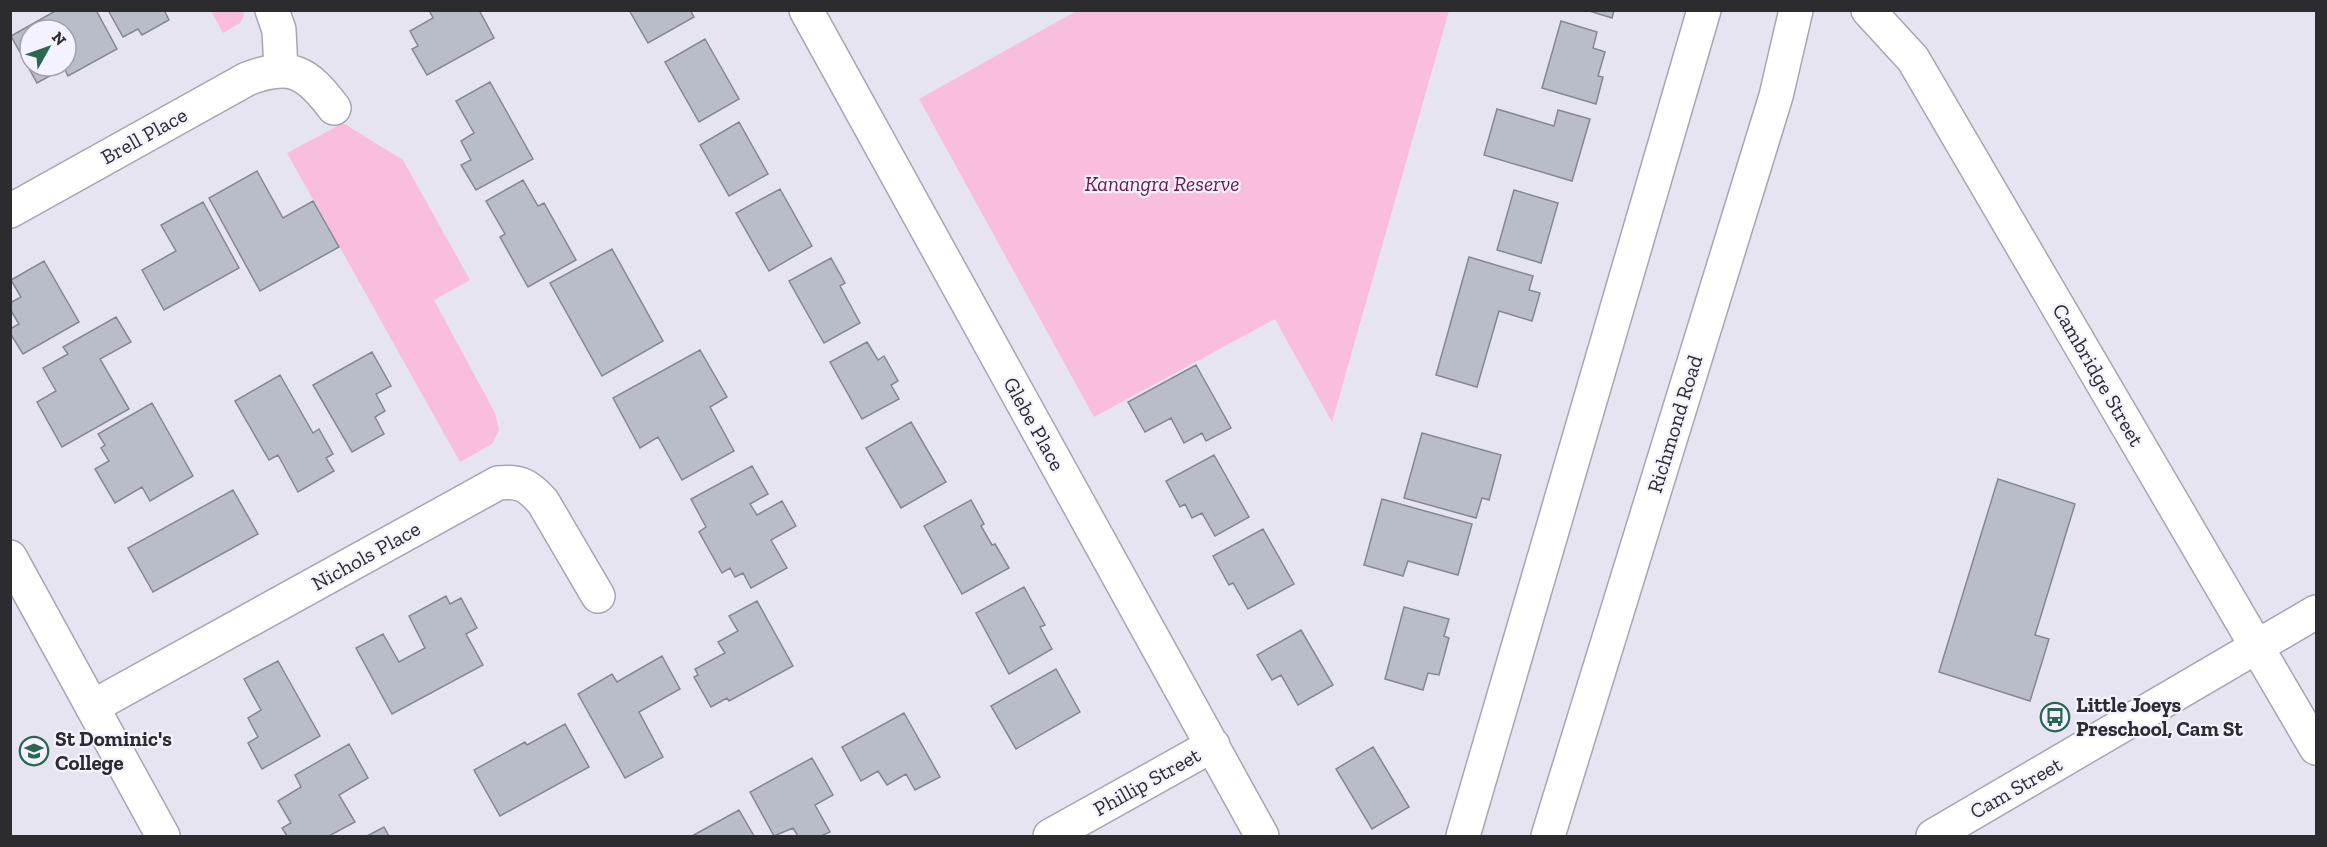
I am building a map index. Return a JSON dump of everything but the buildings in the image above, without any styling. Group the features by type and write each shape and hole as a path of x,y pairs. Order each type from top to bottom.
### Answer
{"street":[{"path":"272,10 279,30 281,69 293,72 316,85 334,108"},
{"name":"Glebe Place","path":"806,10 1262,837"},
{"path":"1463,837 1704,10"},
{"name":"Richmond Road","path":"1548,837 1776,96 1796,10"},
{"name":"Cambridge Street","path":"1868,10 1913,59 2316,748"},
{"name":"Brell Place","path":"10,211 247,79 281,69"},
{"name":"Nichols Place","path":"92,707 498,483 516,482 532,489 538,495 597,596"},
{"path":"10,557 162,837"},
{"name":"Cam Street","path":"1933,837 2316,612"},
{"name":"Phillip Street","path":"1050,837 1213,745"}],"green space":[{"name":"Kanangra Reserve","path":"1078,10 1449,11 1332,422 1275,319 1094,417 919,99"},
{"path":"211,11 243,11 244,16 240,23 223,33"},
{"path":"343,123 403,160 470,280 434,300 495,413 499,430 492,444 460,462 287,153"}],"place":[{"name":"Little Joeys Preschool, Cam St","path":"2055,717"},
{"name":"St Dominic's College","path":"34,751"}]}
